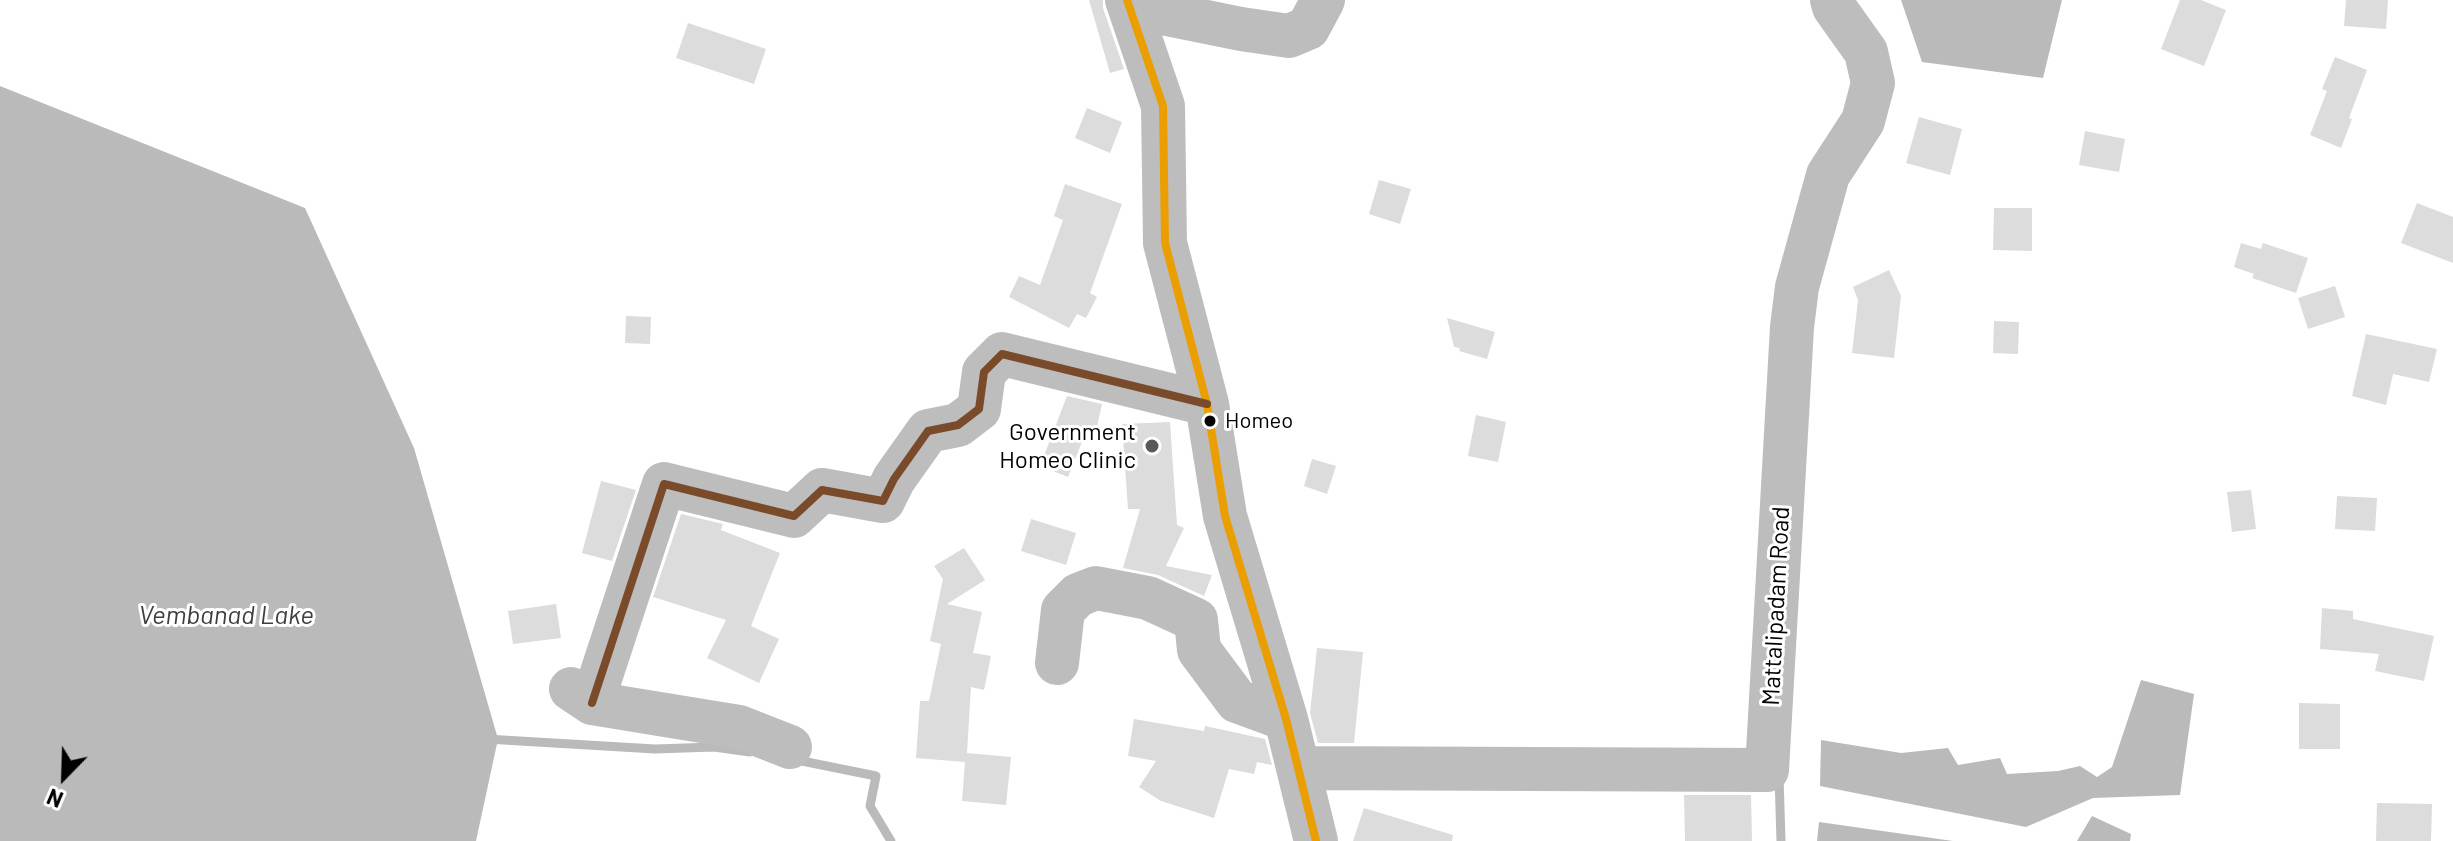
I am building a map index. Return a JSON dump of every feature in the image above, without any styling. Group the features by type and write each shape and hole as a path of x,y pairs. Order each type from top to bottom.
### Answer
{"street":[{"path":"1316,841 1286,719 1225,516 1207,404 1165,243 1163,106 1130,7 1289,36 1308,28 1323,0"},
{"name":"Mattalipadam Road","path":"1298,768 1767,770 1792,327 1797,287 1828,175 1863,121 1873,83 1866,52 1832,0"},
{"path":"790,747 739,727 581,696 664,484 794,516 822,490 883,501 894,479 928,431 958,425 979,409 984,372 1002,354 1207,404"},
{"path":"1057,663 1063,610 1078,595 1096,588 1148,598 1196,620 1199,650 1237,701 1286,719"}],"water":[{"path":"1901,0 2062,0 2043,78 1922,62"},
{"name":"Vembanad Lake","path":"0,86 305,208 414,448 498,739 476,841 0,841"},
{"path":"2141,680 2194,694 2180,795 2093,798 2026,827 1820,786 1821,740 1901,753 1948,748 1958,765 2000,758 2007,774 2058,771 2080,766 2097,777 2112,767"},
{"path":"2092,816 2131,834 2130,841 2077,841"},
{"path":"1819,822 1953,841 1817,841"}],"building":[{"path":"1089,0 1103,0 1124,69 1110,73"},
{"path":"2180,0 2201,0 2226,10 2204,66 2161,49"},
{"path":"2346,0 2388,0 2386,29 2344,26"},
{"path":"688,23 766,49 754,84 676,58"},
{"path":"2335,57 2367,70 2341,148 2310,135 2327,91 2322,89"},
{"path":"1087,108 1122,122 1110,153 1075,138"},
{"path":"1919,117 1962,129 1950,175 1906,163"},
{"path":"2085,131 2125,139 2119,172 2079,165"},
{"path":"1379,180 1411,189 1400,224 1369,214"},
{"path":"1065,184 1122,204 1090,293 1097,297 1086,318 1077,314 1069,328 1009,297 1019,276 1040,285 1063,220 1054,216"},
{"path":"2417,203 2453,217 2453,263 2401,243"},
{"path":"1994,208 2032,208 2032,251 1993,250"},
{"path":"2241,243 2261,249 2263,243 2308,258 2296,293 2252,278 2254,274 2234,267"},
{"path":"1889,270 1901,296 1894,358 1852,353 1858,300 1853,287"},
{"path":"2335,286 2345,317 2308,329 2298,298"},
{"path":"626,316 651,317 650,344 625,343"},
{"path":"1447,318 1495,332 1487,359 1454,347"},
{"path":"1994,321 2019,322 2018,354 1993,353"},
{"path":"2366,334 2437,349 2429,382 2393,374 2386,405 2352,396"},
{"path":"1067,396 1102,404 1095,436 1086,432 1068,477 1040,466"},
{"path":"1476,415 1506,422 1498,462 1468,456"},
{"path":"1170,422 1177,525 1184,528 1166,566 1212,575 1204,596 1158,575 1123,568 1140,509 1128,509 1122,424"},
{"path":"1312,459 1336,466 1327,494 1304,486"},
{"path":"601,481 636,490 612,561 582,553"},
{"path":"2251,490 2256,529 2232,532 2227,492"},
{"path":"2337,496 2377,498 2375,531 2335,529"},
{"path":"681,514 723,524 721,530 780,553 751,626 779,639 759,683 707,658 726,620 653,597"},
{"path":"1031,519 1076,533 1066,565 1021,551"},
{"path":"964,548 985,580 947,604 982,612 973,653 991,656 984,690 971,687 967,753 1011,757 1006,805 962,801 965,762 916,758 920,701 929,701 941,644 930,641 943,579 934,566"},
{"path":"556,604 561,638 513,644 508,611"},
{"path":"2322,608 2353,611 2353,619 2434,636 2424,681 2375,671 2379,654 2320,649"},
{"path":"1317,648 1363,652 1354,743 1318,743 1310,713"},
{"path":"2299,703 2340,704 2340,749 2299,749"},
{"path":"1134,719 1204,731 1205,726 1265,739 1272,765 1257,762 1254,774 1229,769 1214,818 1161,801 1139,787 1156,761 1128,756"},
{"path":"1684,795 1751,795 1752,841 1685,841"},
{"path":"2377,803 2432,804 2431,841 2376,841"},
{"path":"1364,808 1453,835 1452,841 1353,841"}],"waterway":[{"path":"486,739 655,749 714,747 750,752"},
{"path":"797,760 876,776 870,806 891,841"},
{"path":"1779,776 1781,841"}],"transit line":[{"path":"1127,0 1163,106 1165,243 1207,404 1225,516 1286,719 1316,841"},
{"path":"592,703 664,484 794,516 822,490 883,501 894,479 928,431 958,425 979,409 984,372 1002,354 1207,404"}],"place":[{"name":"Homeo","path":"1210,421"},
{"name":"Government Homeo Clinic","path":"1152,446"}]}
